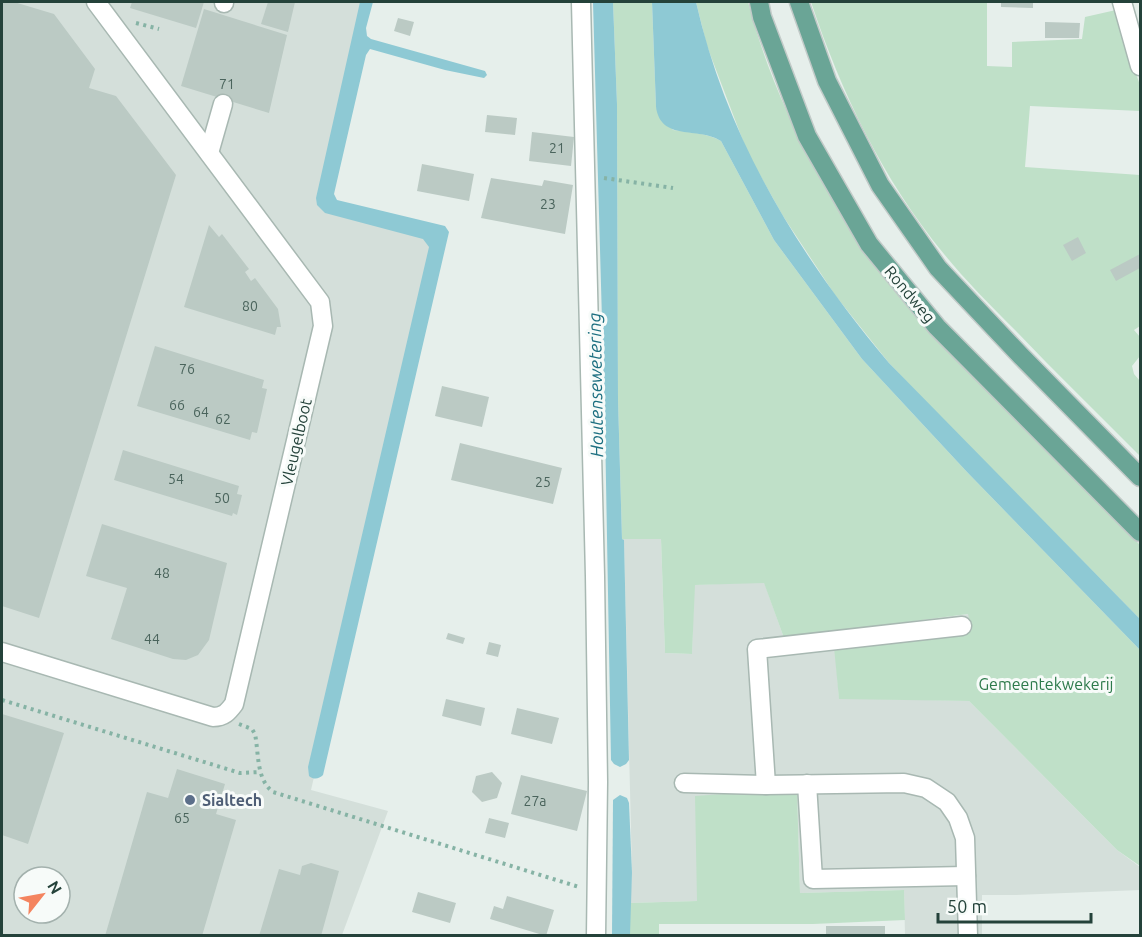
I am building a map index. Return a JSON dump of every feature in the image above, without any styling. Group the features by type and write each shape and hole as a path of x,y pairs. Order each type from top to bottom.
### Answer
{"main road":[{"name":"Rondweg","path":"759,2 762,17 807,136 869,244 937,327 1140,532"},
{"path":"799,2 827,81 880,186 938,268 1140,477"}],"street":[{"name":"Vleugelboot","path":"96,2 320,302 323,326 234,704 222,717"},
{"path":"581,2 595,566 598,782 596,936"},
{"path":"1122,2 1140,66"},
{"path":"209,153 223,104"},
{"path":"766,784 757,649 962,626"},
{"path":"2,652 213,717 222,717"},
{"path":"684,783 904,783 926,788 947,802 958,818 964,838 968,936"},
{"path":"807,784 813,879 966,876"}],"path":[{"path":"627,181 673,188"},
{"path":"2,700 240,773 261,772"},
{"path":"222,717 252,729 258,747 265,786 273,792 597,892"}],"shaded area":[{"path":"2,2 371,2 325,202 440,235 311,790 388,811 342,935 2,936"},
{"path":"622,539 661,539 665,653 692,654 694,585 764,582 784,638 969,614 973,630 835,647 839,698 969,701 1117,850 1140,867 1140,890 982,895 982,935 905,935 904,890 800,893 797,790 697,901 630,903 632,873 624,541"}],"green space":[{"name":"Gemeentekwekerij","path":"613,2 652,2 656,107 673,130 692,132 721,141 774,240 862,359 967,472 1140,650 1140,866 1117,850 969,701 839,699 834,647 972,630 968,614 784,638 764,583 695,585 692,654 665,653 661,539 622,539 618,399 617,104"},
{"path":"696,2 748,2 762,48 788,113 820,177 852,232 884,274 953,355 1140,545 1140,619 889,363 835,295 783,216 748,154 707,46"},
{"path":"811,2 987,2 987,66 1012,67 1012,42 1082,39 1085,17 1116,10 1140,85 1140,111 1030,106 1025,167 1140,175 1140,326 1134,330 1140,337 1140,356 1132,366 1134,374 1140,381 1140,456 979,293 922,226 883,165 850,102"},
{"path":"797,789 800,893 904,890 905,920 813,924 659,924 659,935 630,936 630,903 697,901 695,796"}],"water":[{"path":"360,2 373,2 366,28 367,36 371,39 485,71 487,75 484,78 445,70 370,49 366,55 334,194 337,200 445,226 449,232 323,775 315,778 309,776 308,767 429,247 423,239 325,213 317,205 316,198"},
{"path":"593,2 613,2 617,104 618,399 629,760 620,767 611,760 605,426"},
{"path":"652,2 696,2 727,101 747,148 770,194 825,281 889,363 1140,619 1140,650 967,472 862,359 774,240 721,141 702,134 673,129 659,118 656,107"},
{"path":"620,795 627,798 629,803 632,873 630,935 612,935 613,800"}],"building":[{"path":"2,2 14,2 54,14 95,69 89,88 116,96 176,175 39,618 2,606"},
{"path":"132,2 204,2 196,28 130,8"},
{"path":"268,2 295,2 288,32 261,24"},
{"path":"1001,2 1033,2 1033,8 1001,7"},
{"path":"204,9 287,35 269,113 181,86"},
{"path":"398,18 414,22 410,36 394,31"},
{"path":"1045,22 1080,23 1079,38 1045,38"},
{"path":"487,115 517,118 515,135 485,132"},
{"path":"532,132 574,137 571,166 529,161"},
{"path":"422,164 474,174 469,201 417,191"},
{"path":"491,178 542,186 544,180 573,185 565,234 481,218"},
{"path":"209,225 219,237 222,234 249,269 245,272 251,281 255,278 278,309 281,327 277,327 275,335 184,307"},
{"path":"1078,237 1086,253 1072,261 1063,245"},
{"path":"1140,254 1140,268 1116,281 1110,270"},
{"path":"155,346 264,380 262,388 267,389 257,433 252,432 250,440 137,406"},
{"path":"442,386 489,397 482,427 435,416"},
{"path":"460,443 562,468 553,504 451,480"},
{"path":"123,450 239,486 237,494 242,495 237,515 233,513 232,516 114,480"},
{"path":"102,524 227,563 209,640 198,655 186,660 173,659 111,639 127,588 86,576"},
{"path":"448,633 465,638 463,644 446,639"},
{"path":"489,642 501,645 498,657 486,654"},
{"path":"446,699 485,708 481,726 442,716"},
{"path":"517,708 559,718 552,744 511,734"},
{"path":"2,714 64,733 28,844 2,835"},
{"path":"177,769 225,784 216,814 236,820 202,936 105,936 147,792 168,798"},
{"path":"492,772 502,783 497,798 482,802 472,792 476,776"},
{"path":"521,775 587,791 577,831 511,814"},
{"path":"489,818 509,823 505,838 485,833"},
{"path":"311,863 339,871 321,936 259,936 279,869 300,875 302,866"},
{"path":"418,892 456,903 450,923 412,912"},
{"path":"507,896 554,910 546,936 490,919 494,906 503,909"},
{"path":"826,926 885,926 885,936 826,936"}],"place":[{"name":"Sialtech","path":"190,800"}],"water label":[{"name":"Houtensewetering","path":"595,385"}]}
